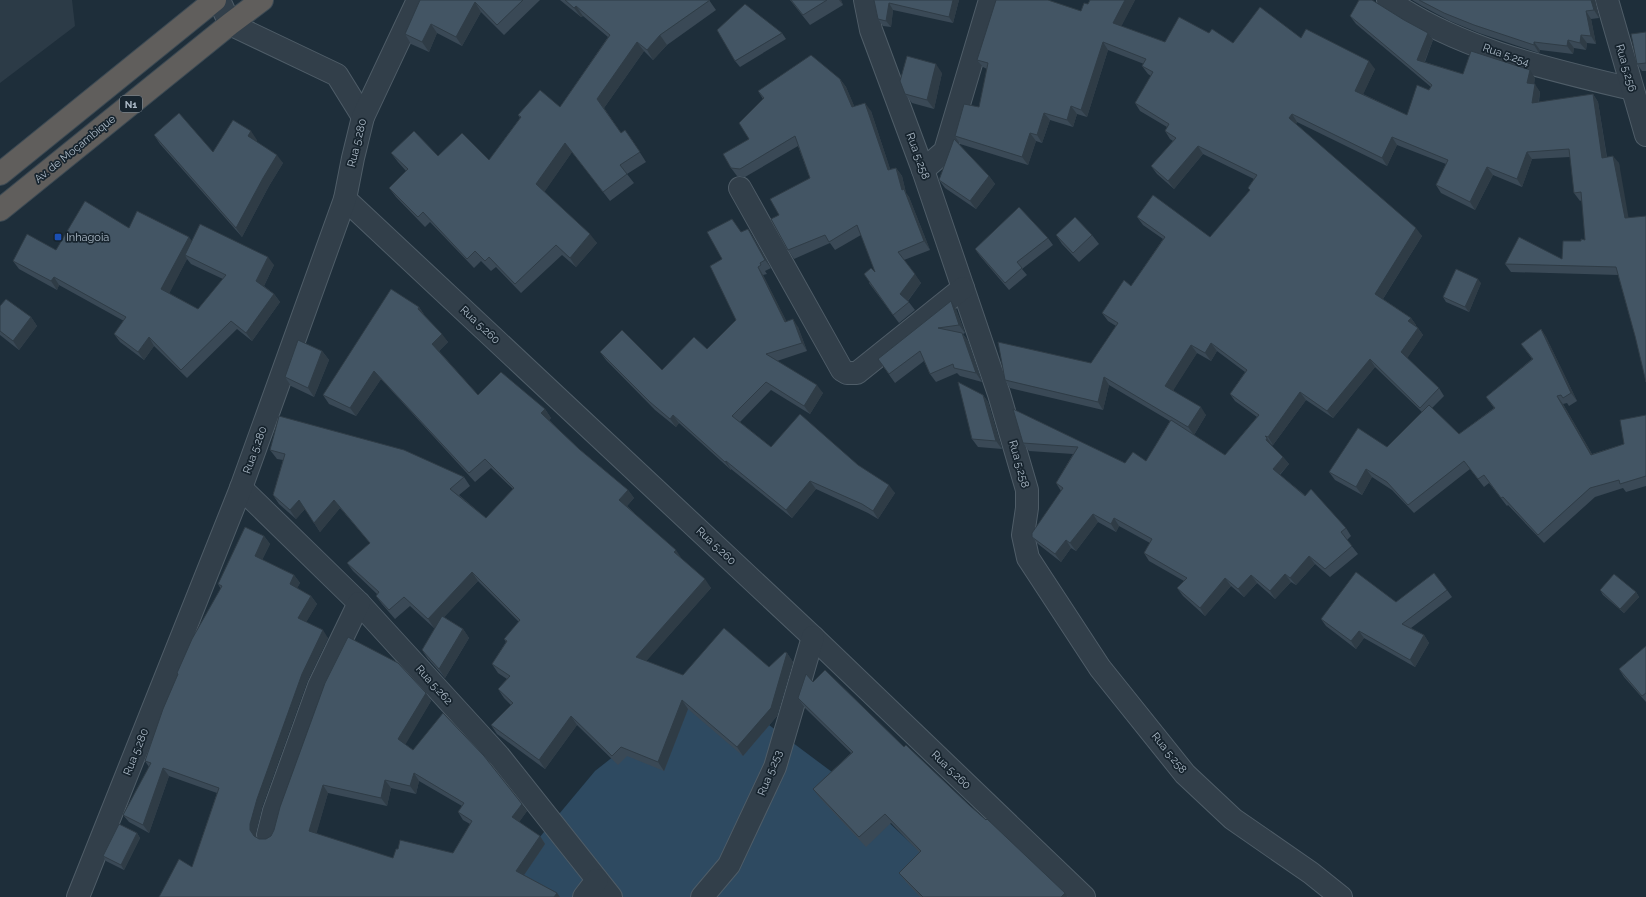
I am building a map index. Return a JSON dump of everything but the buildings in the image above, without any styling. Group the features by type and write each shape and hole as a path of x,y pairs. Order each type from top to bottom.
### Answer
{"highway":[{"name":"N1","path":"0,174 215,0"},
{"name":"Av. de Moçambique","path":"0,210 230,24 262,0"}],"street":[{"path":"219,0 230,24 337,75 363,117"},
{"name":"Rua 5.280","path":"78,897 241,488 345,199 363,117 418,0"},
{"name":"Rua 5.258","path":"865,0 871,30 923,170 999,394 1027,490 1027,508 1023,534 1028,558 1100,668 1185,774 1233,819 1311,873 1340,897"},
{"path":"923,170 945,151 990,0"},
{"name":"Rua 5.254","path":"1388,0 1429,24 1462,40 1517,60 1632,89"},
{"name":"Rua 5.256","path":"1607,0 1646,134"},
{"path":"740,188 842,370 847,373 857,373 963,288"},
{"name":"Rua 5.260","path":"345,199 813,637 1084,897"},
{"name":"Rua 5.262","path":"241,488 359,603 499,756 604,889"},
{"path":"268,835 274,811 319,686 359,603"},
{"name":"Rua 5.253","path":"702,897 729,865 774,767 813,637"},
{"path":"584,897 604,889"}],"shaded area":[{"path":"0,0 72,0 75,26 0,83"}],"water":[{"path":"698,690 745,707 848,784 935,866 947,897 507,897 529,850 595,771"}],"place":[{"name":"Inhagoia","path":"58,237"}]}
